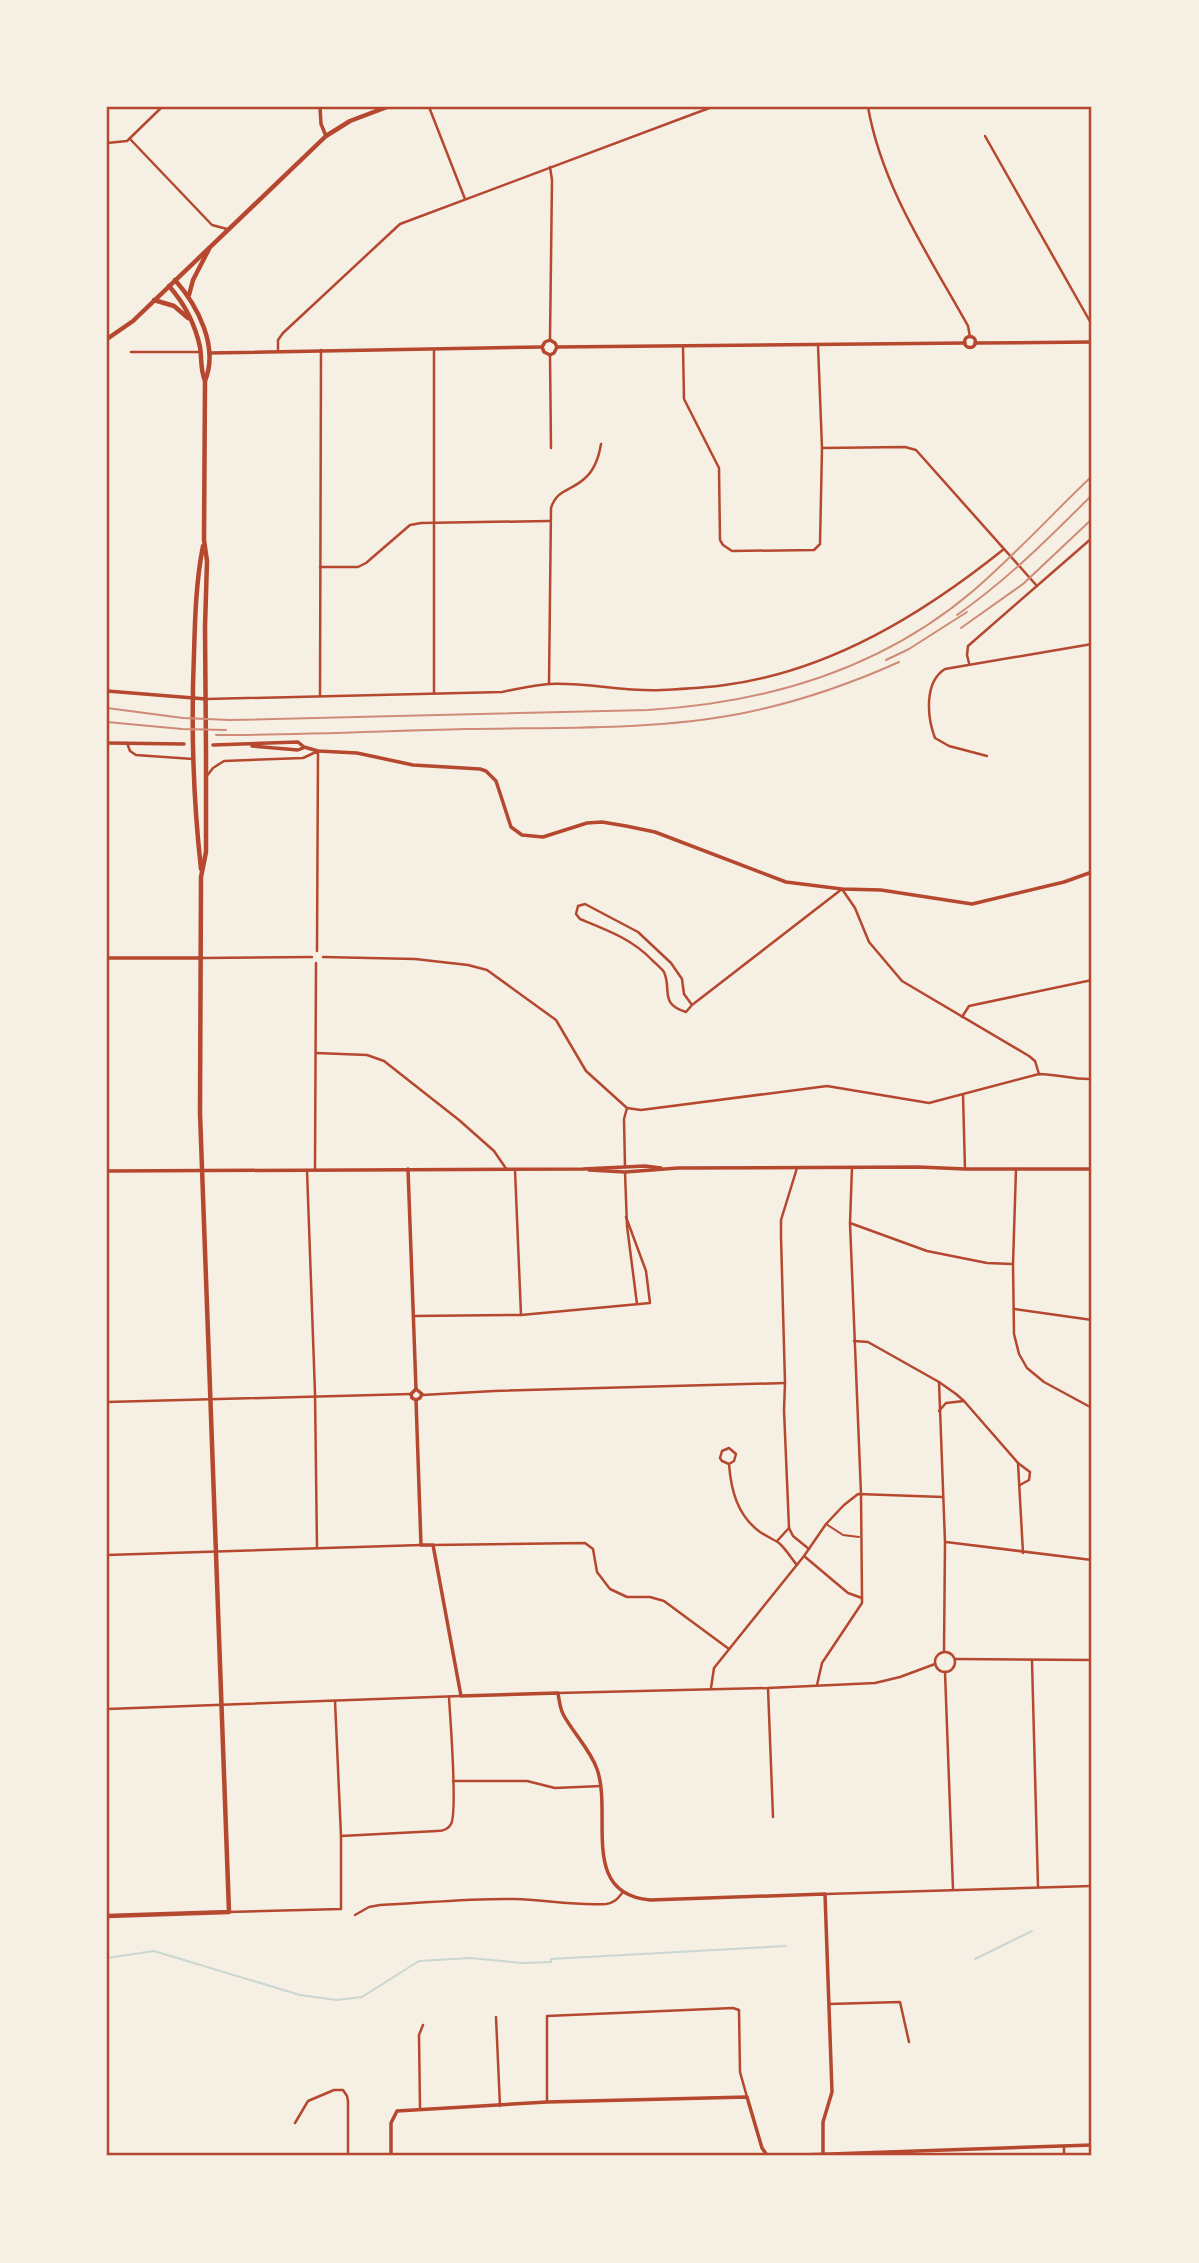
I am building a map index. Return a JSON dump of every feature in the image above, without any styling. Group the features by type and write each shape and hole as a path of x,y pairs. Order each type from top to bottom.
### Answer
{"main road":[{"path":"108,340 133,321 326,136 350,121 387,107"},
{"path":"189,296 193,279 212,244"},
{"path":"175,280 189,296 202,324 209,353 209,372 205,382 205,852 201,877"},
{"path":"169,286 180,298 191,321 205,382"},
{"path":"154,300 174,306 191,321"},
{"path":"107,1916 229,1912 200,1113 201,877 196,826 192,711 195,616 204,540"},
{"path":"193,759 200,759 206,753"}],"street":[{"path":"107,143 130,139 162,107"},
{"path":"320,107 321,124 326,136"},
{"path":"429,107 466,199"},
{"path":"278,351 278,340 283,333 395,228 712,107"},
{"path":"868,107 883,166 975,343"},
{"path":"985,136 1092,325"},
{"path":"130,139 212,225 228,229"},
{"path":"550,167 550,340"},
{"path":"965,343 965,339 970,337"},
{"path":"550,340 557,347"},
{"path":"542,348 544,343 550,340"},
{"path":"557,347 965,343 971,347 975,343 1092,342"},
{"path":"683,346 684,399 719,468 720,540 732,551 782,551 814,550 820,544 822,448 818,345"},
{"path":"542,348 545,354 550,355 554,354 557,347"},
{"path":"209,353 542,348"},
{"path":"433,693 434,349"},
{"path":"320,696 321,350"},
{"path":"131,352 200,352"},
{"path":"550,355 551,448"},
{"path":"549,684 551,508 556,496 588,476 601,444"},
{"path":"822,448 905,447 916,450 1037,586"},
{"path":"320,567 358,567 410,525 435,522 549,521"},
{"path":"970,665 968,646 1092,538"},
{"path":"107,689 206,699 502,692 549,684 657,690 725,685 769,676 821,659 893,626 922,610 1006,551"},
{"path":"987,755 949,746 938,741 933,733 929,694 937,675 944,669 1092,644"},
{"path":"212,745 298,742 318,751 344,751 413,765 467,767 486,771 496,781 511,827 522,835 543,837 587,823 602,822 626,826 654,832 786,882 842,889 881,890 972,904 1064,882 1092,872"},
{"path":"107,743 184,744"},
{"path":"127,743 130,751 136,755 193,759"},
{"path":"239,745 293,750 304,747"},
{"path":"206,777 224,761 303,758 318,751"},
{"path":"107,958 312,957 317,951 318,751"},
{"path":"692,1005 684,994 682,979 671,962 638,932 585,904 578,906 576,914 580,919 640,947 664,972 670,1002 677,1009 686,1012 842,889"},
{"path":"842,889 855,908 869,942 902,981 1030,1056 1035,1061 1039,1074"},
{"path":"317,951 323,957"},
{"path":"312,957 316,963 315,1170"},
{"path":"316,963 322,961 323,957"},
{"path":"323,957 415,959 487,970 556,1020 586,1071 627,1108 641,1110 827,1086 929,1103 1039,1074 1056,1074 1080,1080 1092,1079"},
{"path":"962,1017 969,1006 1092,980"},
{"path":"316,1053 367,1055 384,1061 472,1132 494,1152 506,1170"},
{"path":"962,1095 965,1170"},
{"path":"627,1108 624,1119 626,1217 638,1304"},
{"path":"107,1171 852,1167 1092,1169"},
{"path":"817,1685 822,1663 862,1598 861,1494 850,1223 852,1167"},
{"path":"797,1168 781,1220 784,1410 789,1528 793,1536 809,1549"},
{"path":"1016,1169 1013,1264 1014,1334 1018,1354 1027,1368 1044,1382 1092,1408"},
{"path":"307,1170 317,1548"},
{"path":"107,1402 411,1394 416,1389 408,1170"},
{"path":"515,1170 522,1315"},
{"path":"413,1316 522,1315 650,1303 646,1271 626,1217"},
{"path":"850,1223 927,1251 987,1263 1013,1264"},
{"path":"1014,1309 1092,1320"},
{"path":"854,1341 868,1342 939,1382 964,1401 1018,1463 1028,1470 1030,1475 1027,1482 1020,1485"},
{"path":"939,1382 945,1542 944,1651"},
{"path":"416,1400 422,1395 494,1391 785,1383"},
{"path":"416,1389 421,1391 422,1395"},
{"path":"411,1394 416,1400 421,1545"},
{"path":"939,1411 946,1403 964,1401"},
{"path":"725,1448 732,1449 736,1454 734,1461 729,1464 725,1464 720,1458 725,1448"},
{"path":"1018,1463 1023,1553"},
{"path":"729,1464 732,1492 749,1523 776,1542 797,1565"},
{"path":"711,1688 714,1668 804,1556 826,1524 844,1505 858,1494 943,1497"},
{"path":"776,1542 789,1528"},
{"path":"107,1555 579,1542 590,1545 593,1549 597,1572 610,1589 627,1597 662,1600 729,1649"},
{"path":"945,1542 1092,1560"},
{"path":"433,1545 461,1696"},
{"path":"804,1556 848,1593 862,1598"},
{"path":"944,1651 950,1652 955,1659 953,1668 945,1672 939,1670 935,1664 937,1655 944,1651"},
{"path":"955,1659 1092,1660"},
{"path":"1032,1661 1038,1887"},
{"path":"107,1709 876,1683 935,1664"},
{"path":"945,1672 953,1889"},
{"path":"768,1688 774,1817"},
{"path":"558,1693 561,1711 597,1767 601,1786 605,1865 612,1880 623,1892 636,1898 650,1900 1092,1886"},
{"path":"341,1836 443,1831 448,1828 453,1821 449,1697"},
{"path":"229,1912 341,1909 341,1836 335,1701"},
{"path":"453,1782 527,1781 555,1788 601,1786"},
{"path":"355,1915 369,1907 380,1905 491,1899 606,1904 615,1901 623,1892"},
{"path":"823,2154 823,2122 832,2092 825,1894"},
{"path":"829,2004 900,2002 909,2042"},
{"path":"547,2102 547,2016 733,2008 739,2010 740,2072 762,2148 767,2155 812,2156 1092,2145"},
{"path":"496,2017 500,2106"},
{"path":"420,2108 419,2035 423,2025"},
{"path":"295,2123 308,2101 334,2090 343,2090 347,2096 348,2156"},
{"path":"391,2156 391,2123 397,2111 547,2102 747,2097"},
{"path":"1064,2146 1064,2156"}],"lane":[{"path":"826,1524 843,1535 860,1536"}],"waterway":[{"path":"975,1959 1032,1931"},
{"path":"107,1958 154,1951 300,1995 336,2000 362,1997 419,1961 470,1958 522,1963 551,1962 551,1959 786,1946"}],"railway":[{"path":"107,708 183,718 230,720 648,710 692,706 779,690 861,661 900,642 938,618 989,577 1092,476"},
{"path":"957,615 1044,543 1092,495"},
{"path":"961,628 1023,584 1092,519"},
{"path":"886,660 909,649 967,612"},
{"path":"216,735 605,727 675,723 744,713 804,698 899,662"},
{"path":"107,722 226,730"}]}
